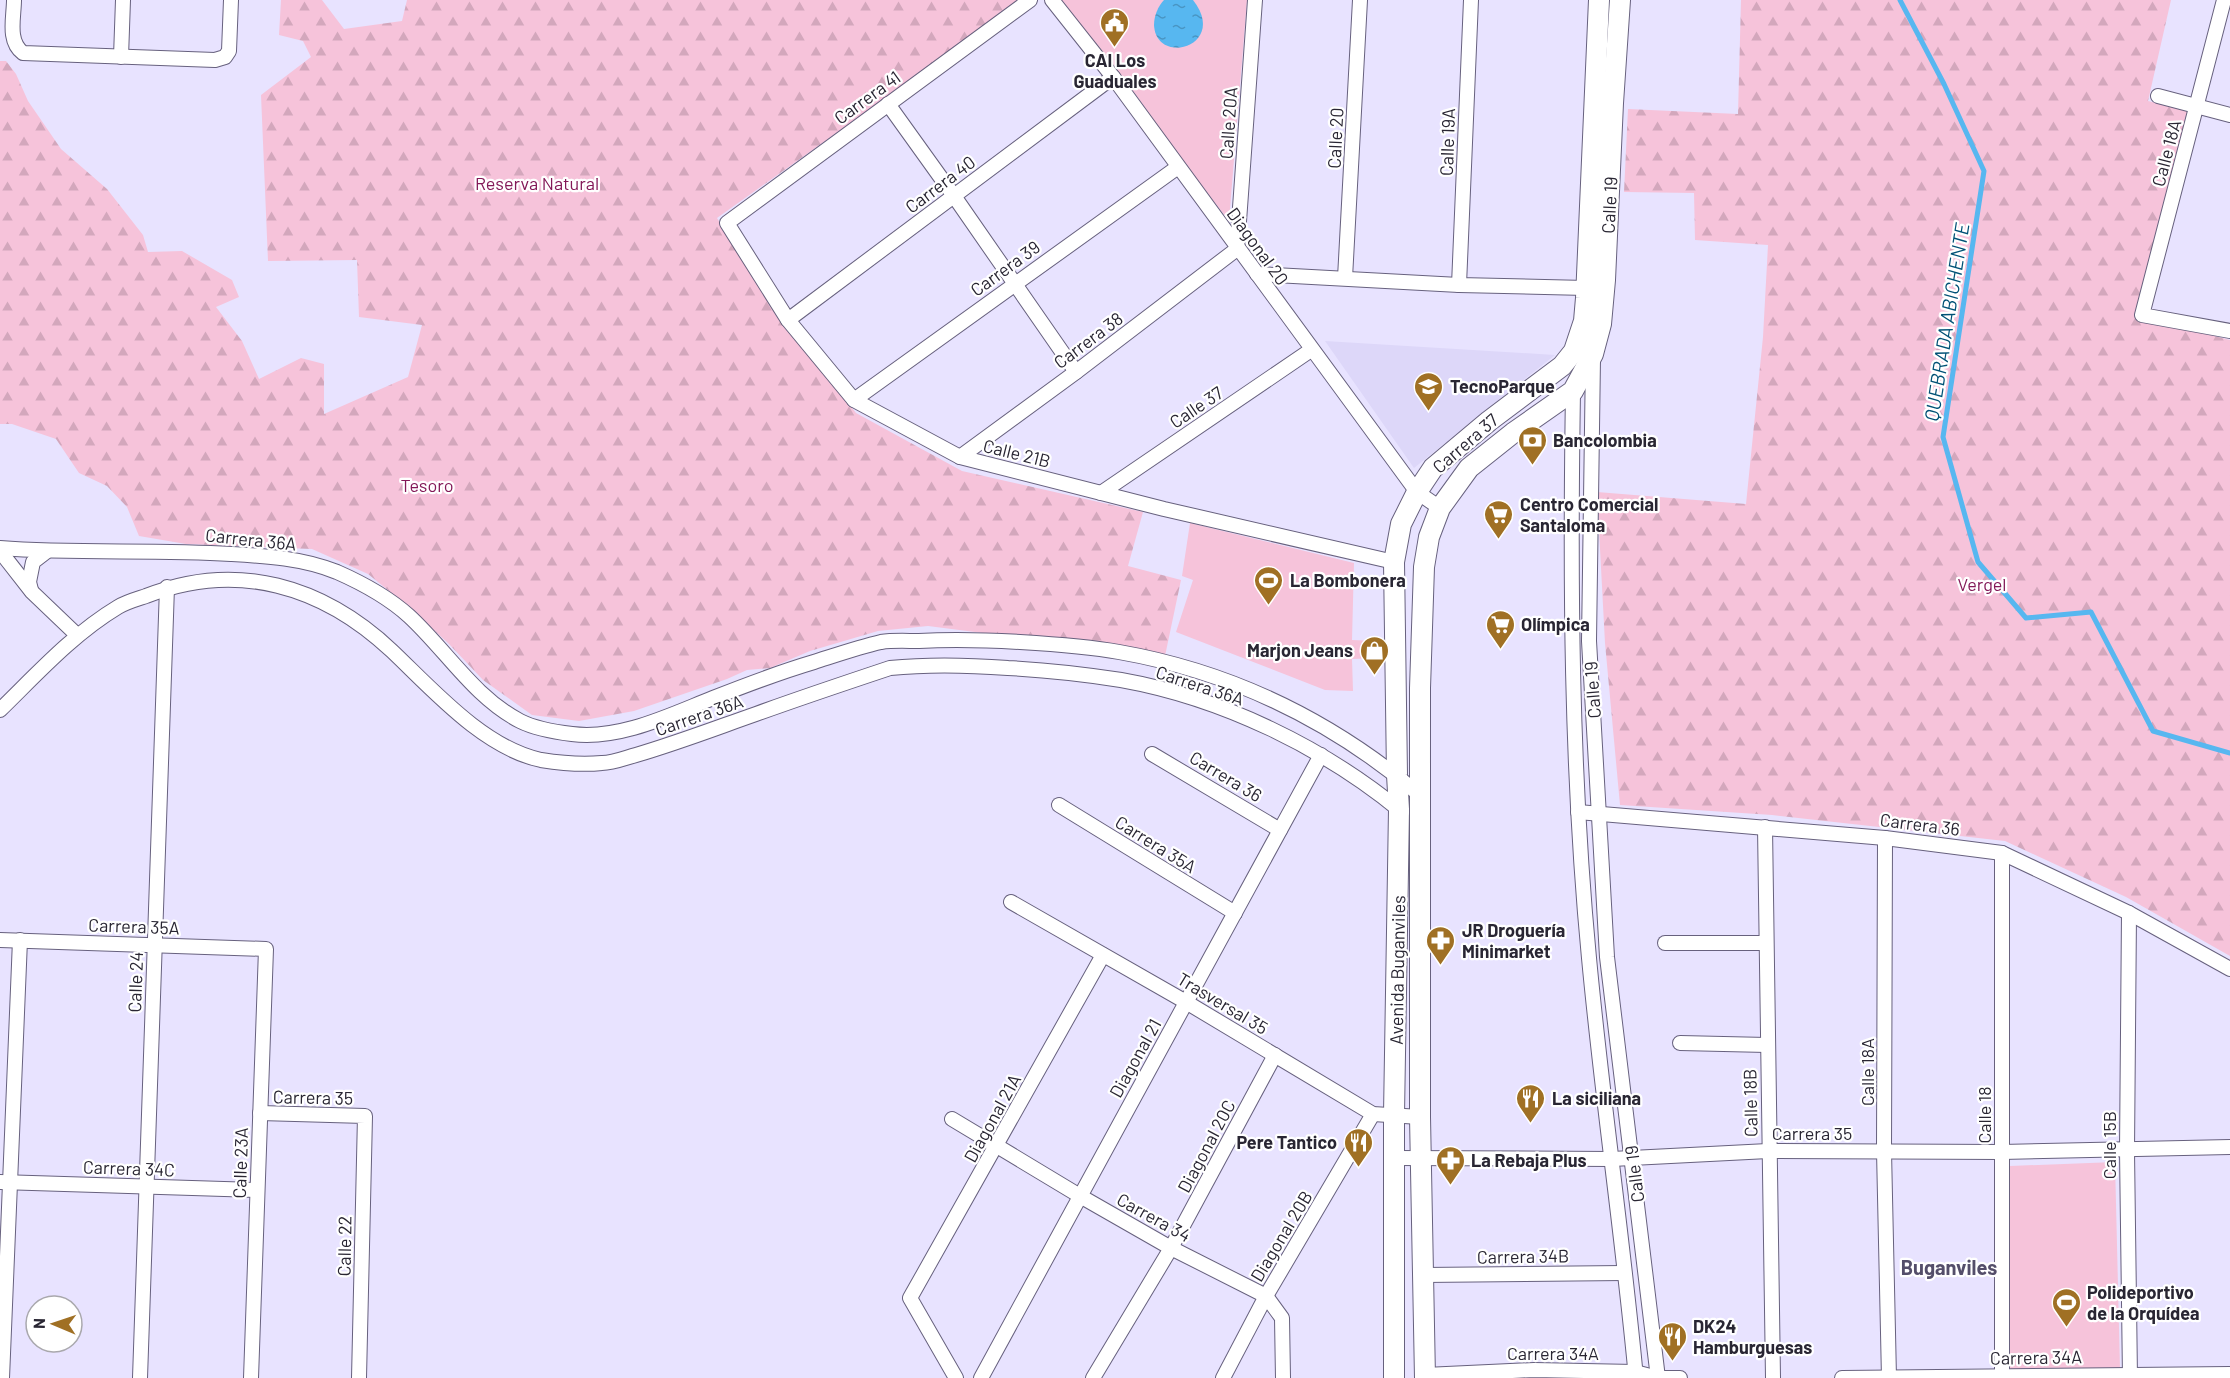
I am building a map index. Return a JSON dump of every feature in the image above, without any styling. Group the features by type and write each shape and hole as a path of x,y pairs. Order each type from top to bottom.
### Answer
{"main road":[{"name":"Calle 19","path":"1584,352 1599,0"},
{"name":"Calle 19","path":"1584,352 1601,324 1620,0"},
{"name":"Carrera 37","path":"1424,567 1429,537 1440,508 1469,468 1512,433 1573,391 1584,352"},
{"name":"Carrera 37","path":"1394,562 1401,524 1417,492 1433,468 1489,422 1584,352"},
{"name":"Avenida Buganviles","path":"1394,562 1399,810 1394,1115 1394,1378"},
{"name":"Avenida Buganviles","path":"1424,567 1420,688 1422,828 1420,1157 1425,1377"}],"street":[{"path":"14,0 13,39 18,49 23,52 215,60 225,57 230,47 231,0"},
{"path":"121,57 123,0"},
{"name":"Carrera 41","path":"727,223 1030,0"},
{"name":"Diagonal 20","path":"1052,0 1113,77 1417,492 1440,508"},
{"name":"Calle 20A","path":"1237,249 1255,0"},
{"name":"Calle 20","path":"1345,278 1360,0"},
{"name":"Calle 19A","path":"1459,285 1471,0"},
{"name":"Calle 18A","path":"2224,0 2142,315 2230,331"},
{"name":"Carrera 40","path":"788,320 1113,77"},
{"path":"2158,96 2230,115"},
{"path":"888,104 1076,372"},
{"name":"Carrera 39","path":"854,400 1179,167"},
{"name":"Calle 21B","path":"727,223 788,320 854,400 960,457 1101,493 1394,562"},
{"name":"Carrera 38","path":"960,457 1237,249"},
{"path":"1257,274 1459,285 1586,288"},
{"name":"Calle 37","path":"1101,493 1311,350"},
{"name":"Calle 19","path":"1584,352 1589,641 1607,957 1658,1378"},
{"name":"Calle 19","path":"1573,391 1572,646 1578,812 1589,958 1636,1375"},
{"name":"Carrera 36A","path":"0,550 240,554 292,559 333,570 372,588 406,613 463,675 498,706 513,716 542,729 577,735 610,732 645,725 813,662 883,642 959,639 1066,645 1117,651 1217,676 1265,695 1311,718 1355,745 1397,775 1421,796"},
{"name":"Carrera 36A","path":"0,550 32,592 77,635 120,606 167,587 202,581 237,580 272,584 305,594 337,609 366,628 478,729 507,748 540,759 603,764 662,747 890,668 980,666 1052,670 1122,680 1191,698 1257,723 1321,755 1361,781 1422,828"},
{"path":"32,592 29,582 33,562 46,552"},
{"name":"Calle 24","path":"140,1378 167,587"},
{"path":"0,710 77,635"},
{"name":"Carrera 36","path":"1152,754 1280,830"},
{"name":"Diagonal 21","path":"981,1378 1321,755"},
{"name":"Carrera 35A","path":"1059,805 1235,913"},
{"name":"Carrera 36","path":"1578,812 1885,837 2002,853 2129,913 2230,969"},
{"name":"Calle 18B","path":"1765,827 1773,1378"},
{"name":"Calle 18A","path":"1885,837 1884,1151 1889,1377"},
{"name":"Calle 18","path":"2002,853 2002,1377"},
{"name":"Trasversal 35","path":"1011,902 1186,1002 1373,1114 1420,1117"},
{"name":"Calle 15B","path":"2129,913 2127,1150 2130,1376"},
{"name":"Carrera 35A","path":"0,940 266,949"},
{"path":"2,1378 5,1182 20,940"},
{"path":"1665,943 1766,943"},
{"name":"Calle 23A","path":"251,1378 266,949"},
{"name":"Diagonal 21A","path":"956,1378 910,1298 1102,955"},
{"path":"1680,1043 1767,1045"},
{"name":"Diagonal 20C","path":"1093,1378 1171,1248 1275,1055"},
{"name":"Carrera 35","path":"260,1113 365,1116"},
{"name":"Diagonal 20B","path":"1223,1378 1266,1296 1373,1114"},
{"name":"Calle 22","path":"359,1378 365,1116"},
{"name":"Carrera 34","path":"952,1119 998,1144 1080,1196 1171,1248 1266,1296"},
{"name":"Carrera 35","path":"1395,1158 1612,1159 1768,1151 2002,1152 2230,1147"},
{"name":"Carrera 34C","path":"5,1182 257,1190"},
{"name":"Carrera 34B","path":"1423,1275 1624,1273"},
{"path":"1266,1296 1282,1318 1283,1378"},
{"name":"Carrera 34A","path":"1425,1377 1534,1374 1680,1378"},
{"name":"Carrera 34A","path":"1842,1378 2230,1374"}],"shaded area":[{"name":"TecnoParque","path":"1325,341 1555,355 1414,468"}],"green space":[{"name":"Reserva Natural","path":"281,0 322,0 344,29 402,21 407,0 1023,0 717,218 786,324 856,413 962,471 1143,512 1128,566 1181,580 1165,656 928,626 878,631 810,651 770,668 747,670 634,711 579,721 532,715 483,680 449,644 368,574 312,549 186,544 139,536 127,507 107,486 79,473 56,439 12,424 0,424 0,61 6,61 16,74 28,101 61,149 107,189 143,235 148,252 182,251 232,280 239,297 216,307 242,341 259,379 301,358 324,364 324,414 408,377 422,325 359,317 357,260 268,261 261,95 311,57 303,41 279,35"},
{"path":"1061,0 1247,0 1229,221 1133,91"},
{"name":"Vergel","path":"1741,0 2171,0 2148,101 2190,111 2138,316 2230,340 2230,956 2126,897 2005,841 1772,815 1620,805 1605,643 1597,492 1746,504 1763,337 1768,245 1695,240 1694,193 1624,192 1628,109 1738,114"},
{"name":"La Bombonera","path":"1190,523 1354,563 1352,640 1378,641 1378,658 1352,659 1353,691 1325,690 1176,632 1193,580 1182,576"},
{"path":"2115,1162 2120,1369 2010,1370 2010,1166"}],"water":[{"path":"1164,0 1193,0 1202,16 1202,29 1197,39 1188,46 1177,48 1166,45 1158,38 1154,25 1155,18"}],"waterway":[{"name":"QUEBRADA ABICHENTE","path":"1900,0 1944,84 1984,171 1943,437 1978,562 2026,618 2091,612 2153,731 2230,753"}],"place":[{"name":"CAI Los Guaduales","path":"1115,48"},
{"name":"TecnoParque","path":"1429,412"},
{"name":"Bancolombia","path":"1532,466"},
{"name":"Centro Comercial Santaloma","path":"1499,540"},
{"name":"La Bombonera","path":"1269,606"},
{"name":"Olímpica","path":"1500,650"},
{"name":"Marjon Jeans","path":"1374,676"},
{"name":"JR Droguería Minimarket","path":"1441,966"},
{"name":"La siciliana","path":"1531,1124"},
{"name":"Pere Tantico","path":"1358,1168"},
{"name":"La Rebaja Plus","path":"1450,1186"},
{"name":"Polideportivo de la Orquídea","path":"2066,1328"},
{"name":"DK24 Hamburguesas","path":"1672,1362"}],"district":[{"name":"Buganviles","path":"1949,1267"}],"park label":[{"name":"Tesoro","path":"427,485"}]}
